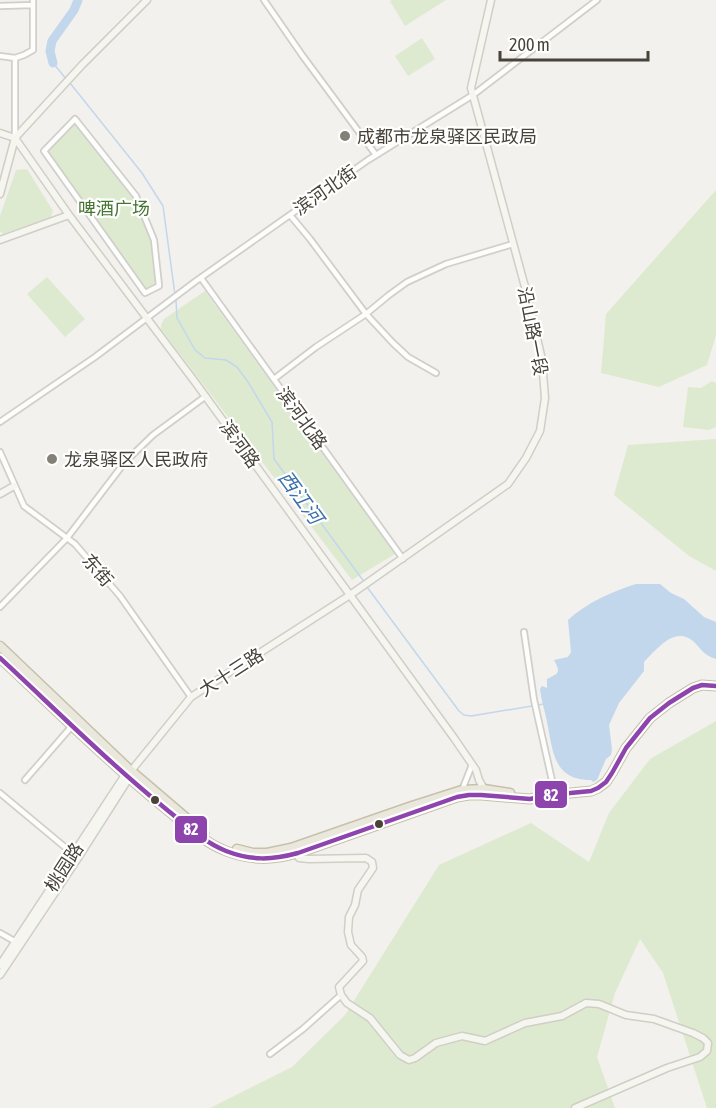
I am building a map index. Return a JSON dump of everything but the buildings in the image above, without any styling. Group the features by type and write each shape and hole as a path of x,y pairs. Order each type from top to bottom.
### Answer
{"highway":[{"path":"0,646 129,773 200,836 226,851 245,857 262,860 295,853 457,797 483,792"},
{"path":"0,658 72,726 214,840 253,853 267,853 291,848 462,790 530,800 591,791 606,782 626,748 650,718 693,688 716,686"}],"street":[{"path":"15,138 82,65 147,0"},
{"path":"264,0 376,155"},
{"path":"473,95 471,88 491,0"},
{"name":"滨河北街","path":"0,423 376,155 473,95 597,0"},
{"path":"0,6 33,3 33,50 15,58 0,56"},
{"path":"0,194 15,138 15,58"},
{"name":"沿山路一段","path":"384,571 508,484 526,458 540,431 545,398 542,360 528,298 473,95"},
{"path":"75,119 136,196 154,240 159,286 145,293 44,151 75,119"},
{"path":"0,133 15,138"},
{"name":"滨河路","path":"15,138 69,215 206,396 472,765 483,792"},
{"path":"0,240 69,215"},
{"path":"290,215 366,314 393,344 408,357 436,373"},
{"path":"274,379 407,282 446,264 513,244"},
{"name":"滨河北路","path":"199,280 274,379 404,559"},
{"path":"0,607 67,538 125,462 153,435 206,396"},
{"name":"东街","path":"0,452 24,506 75,544 120,596 191,697"},
{"path":"0,494 14,486"},
{"name":"大十三路","path":"129,773 191,697 384,571"},
{"path":"524,632 552,795"},
{"path":"25,780 72,726"},
{"path":"462,790 472,765"},
{"name":"桃园路","path":"0,965 18,943 129,773"},
{"path":"0,793 75,856"},
{"path":"295,853 300,858 366,858 372,862 373,868 358,890 355,905 349,917 348,932 351,945 363,961 339,987 347,1003 370,1018 400,1055 409,1060 436,1043 462,1036 485,1041 525,1023 562,1016 585,1003 599,1004 626,1015 654,1019 693,1033 708,1043 707,1051 700,1057 667,1068 575,1108"},
{"path":"0,933 18,943 0,975"},
{"path":"270,1054 303,1029 341,995"}],"green space":[{"path":"446,0 405,26 390,1"},
{"path":"422,38 435,59 408,76 395,56"},
{"name":"啤酒广场","path":"75,119 136,196 154,240 159,286 145,293 44,151"},
{"path":"27,169 53,211 51,217 3,234 0,231 0,216 16,170"},
{"path":"716,190 716,335 707,365 659,387 601,373 606,314"},
{"path":"47,277 85,319 65,337 27,294"},
{"path":"205,291 395,554 352,580 161,329 164,319"},
{"path":"712,381 716,383 716,427 709,430 683,427 688,387 701,388"},
{"path":"716,439 716,571 689,556 614,495 628,445"},
{"path":"716,721 716,1108 707,1108 663,973 640,939 615,993 597,1057 615,1108 210,1108 292,1067 345,1015 439,865 531,823 589,862 609,813 650,759"}],"water":[{"path":"636,584 660,584 671,593 684,599 704,617 716,622 716,659 705,654 690,639 682,636 662,644 644,662 644,671 619,703 609,725 611,755 606,759 597,780 593,782 578,779 569,775 557,762 540,689 542,686 547,688 547,679 558,672 554,660 568,657 571,652 568,620 600,598"}],"waterway":[{"name":"西江河","path":"53,63 50,51 52,41 74,10 78,0"},
{"name":"西江河","path":"53,63 67,80"},
{"name":"西江河","path":"70,83 142,173 163,206 175,295"},
{"name":"西江河","path":"176,300 177,318 195,350 205,358 226,360 237,367 248,382 272,422 274,459 365,583"},
{"name":"西江河","path":"367,587 464,715 471,716 544,704"}],"transit line":[{"name":"82","path":"0,658 123,773 195,832 226,851 245,857 262,858 298,853 457,797 481,795 530,799 591,791 606,782 626,748 650,718 693,688 702,685 716,686"}],"place":[{"name":"成都市龙泉驿区民政局","path":"345,136"},
{"name":"龙泉驿区人民政府","path":"52,459"}]}
